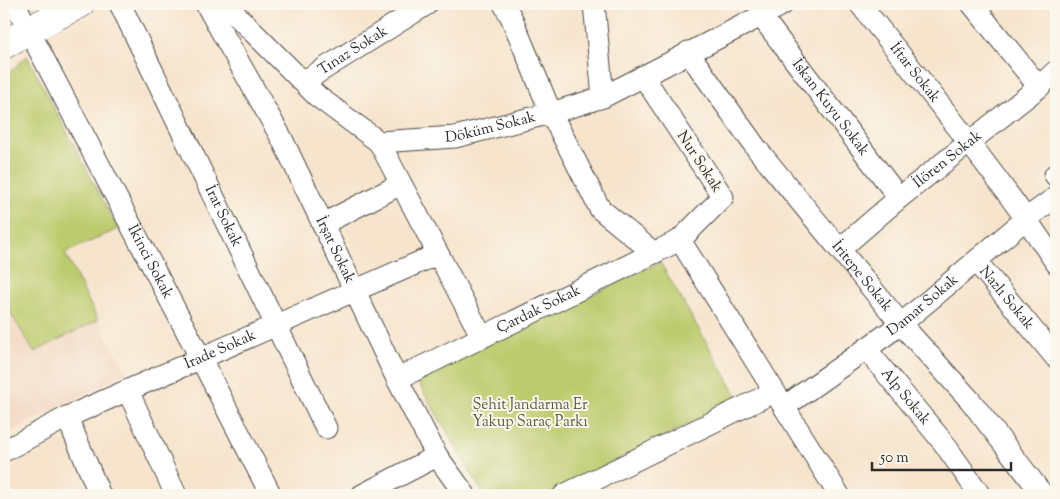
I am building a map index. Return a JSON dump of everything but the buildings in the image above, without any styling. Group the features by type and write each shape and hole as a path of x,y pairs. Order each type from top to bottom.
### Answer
{"main road":[{"path":"4,45 80,4"}],"street":[{"name":"İkinci Sokak","path":"15,4 271,495"},
{"name":"İrat Sokak","path":"120,4 326,428"},
{"name":"İrşat Sokak","path":"206,4 282,139 397,379 437,456 465,495"},
{"path":"225,4 317,96 379,142 482,337"},
{"name":"Tınaz Sokak","path":"303,82 427,4"},
{"path":"504,4 551,113 600,210 654,253"},
{"path":"594,4 603,96"},
{"name":"Döküm Sokak","path":"379,142 455,137 551,113 603,96 783,4"},
{"name":"İftar Sokak","path":"860,4 970,142 1027,218 1056,262"},
{"path":"972,4 1039,87"},
{"name":"İskan Kuyu Sokak","path":"761,16 898,198"},
{"name":"İritepe Sokak","path":"688,52 757,149 901,324 970,400 1043,495"},
{"name":"İlören Sokak","path":"840,249 898,198 1039,87 1056,70"},
{"name":"Nur Sokak","path":"643,76 723,196 680,240"},
{"path":"323,224 401,184"},
{"name":"Damar Sokak","path":"564,495 779,399 866,349 901,324 1027,218 1056,196"},
{"path":"680,240 839,495"},
{"name":"Çardak Sokak","path":"397,379 680,240"},
{"name":"İrade Sokak","path":"4,451 67,417 438,254"},
{"name":"Nazlı Sokak","path":"976,261 1049,334 1056,358"},
{"name":"Alp Sokak","path":"866,349 943,442 980,495"},
{"path":"128,391 176,495"},
{"path":"67,417 100,495"},
{"path":"362,495 437,456"}],"shaded area":[{"path":"4,302 34,352 98,320 127,373 4,435"}],"green space":[{"path":"27,56 118,229 65,253 98,320 34,352 4,302 4,78"},
{"name":"Şehit Jandarma Er Yakup Saraç Parkı","path":"660,262 739,399 546,495 484,495 416,379"}]}
